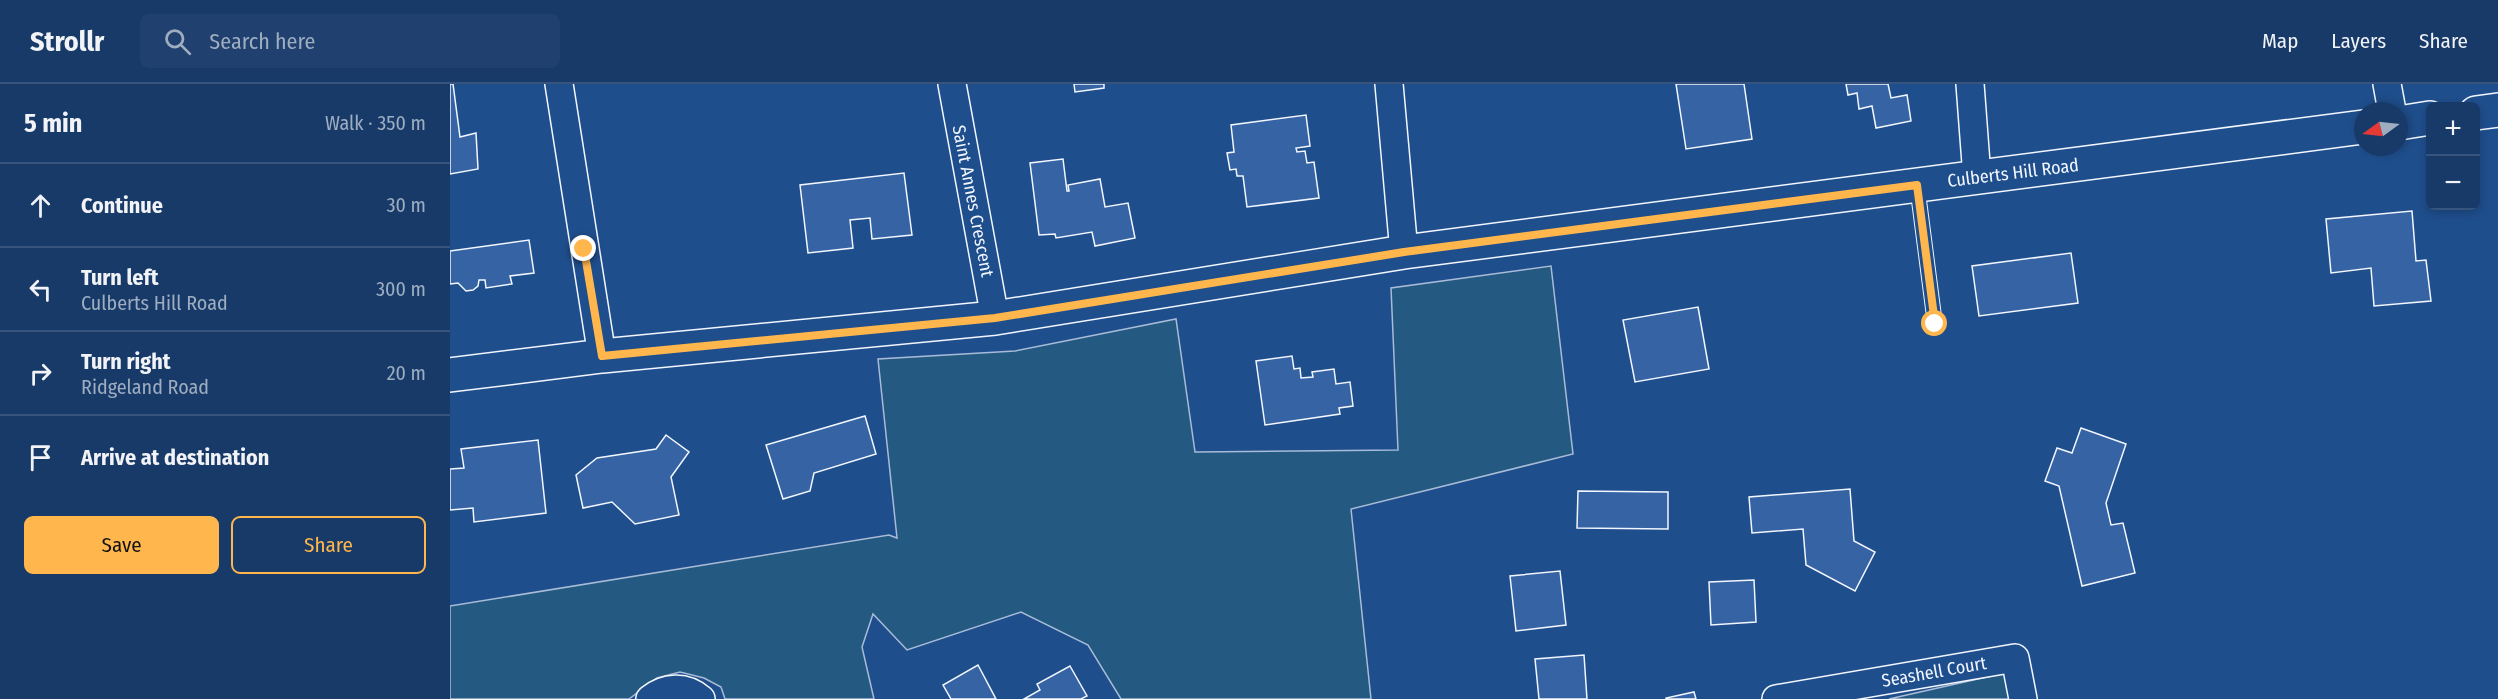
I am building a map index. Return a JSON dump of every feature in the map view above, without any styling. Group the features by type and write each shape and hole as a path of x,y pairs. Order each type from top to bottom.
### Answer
{"street":[{"path":"560,84 602,356"},
{"name":"Saint Annes Crescent","path":"952,84 995,318"},
{"path":"1389,84 1404,252"},
{"path":"1970,84 1977,177"},
{"path":"2387,84 2390,102"},
{"path":"2480,112 2498,110"},
{"path":"2408,122 2426,119"},
{"name":"Culberts Hill Road","path":"450,375 602,356 995,318 1404,252 2354,128"},
{"name":"Seashell Court","path":"1776,699 2015,658 2023,699"},
{"path":"650,699 659,692 676,688 701,699"}],"lane":[{"path":"1917,185 1935,324"}],"shaded area":[{"path":"1551,266 1573,454 1351,509 1371,699 1121,699 1088,645 1021,612 907,650 873,614 862,647 874,699 725,699 721,687 704,678 680,672 657,678 629,699 450,699 450,606 889,535 897,538 878,359 1015,351 1176,319 1195,452 1398,450 1391,288"},
{"path":"2009,672 2013,699 1889,699"}],"building":[{"path":"450,84 453,84 460,137 476,133 478,169 450,174"},
{"path":"1074,84 1104,84 1104,88 1075,92"},
{"path":"1676,84 1744,84 1752,139 1686,149"},
{"path":"1846,84 1888,84 1891,98 1907,95 1911,121 1876,128 1872,106 1859,109 1857,93 1848,95"},
{"path":"1306,115 1310,146 1296,148 1297,152 1305,151 1307,163 1314,162 1319,198 1247,207 1243,176 1237,176 1236,169 1230,170 1227,153 1234,152 1231,125"},
{"path":"1063,159 1067,191 1069,191 1068,185 1100,179 1105,207 1128,203 1135,238 1095,246 1092,232 1056,238 1055,234 1039,235 1030,163"},
{"path":"904,173 912,235 872,239 870,218 850,220 853,248 808,253 800,185"},
{"path":"2412,211 2416,261 2426,260 2431,301 2374,306 2371,268 2331,273 2326,219"},
{"path":"529,240 534,273 510,276 512,284 486,288 485,280 479,280 478,286 466,291 458,283 450,284 450,251"},
{"path":"2071,253 2078,303 1979,316 1972,266"},
{"path":"1698,307 1709,369 1635,382 1623,320"},
{"path":"1292,356 1294,369 1300,368 1301,378 1313,377 1312,372 1334,369 1336,384 1350,382 1353,406 1339,408 1340,414 1265,425 1256,361"},
{"path":"865,416 876,454 814,473 810,491 783,499 766,445"},
{"path":"2081,428 2126,444 2106,503 2111,525 2123,523 2135,573 2082,586 2059,486 2045,481 2057,448 2072,453"},
{"path":"666,435 689,452 671,477 679,515 635,524 612,502 583,508 576,475 597,458 656,449"},
{"path":"538,440 546,513 474,522 473,508 450,510 450,469 464,468 461,449"},
{"path":"1850,489 1854,541 1875,552 1855,591 1806,565 1803,529 1752,533 1749,497"},
{"path":"1578,491 1668,492 1668,529 1577,528"},
{"path":"1560,571 1566,625 1516,631 1510,576"},
{"path":"1754,580 1756,622 1711,625 1709,582"},
{"path":"1584,655 1587,699 1539,699 1535,659"},
{"path":"978,665 996,699 951,699 943,685"},
{"path":"1070,666 1087,696 1081,699 1024,699 1040,690 1037,684"},
{"path":"1694,692 1696,699 1666,699 1666,698"}],"route":[{"path":"584,249 602,356 995,318 1404,252 1917,185 1935,324"}]}
